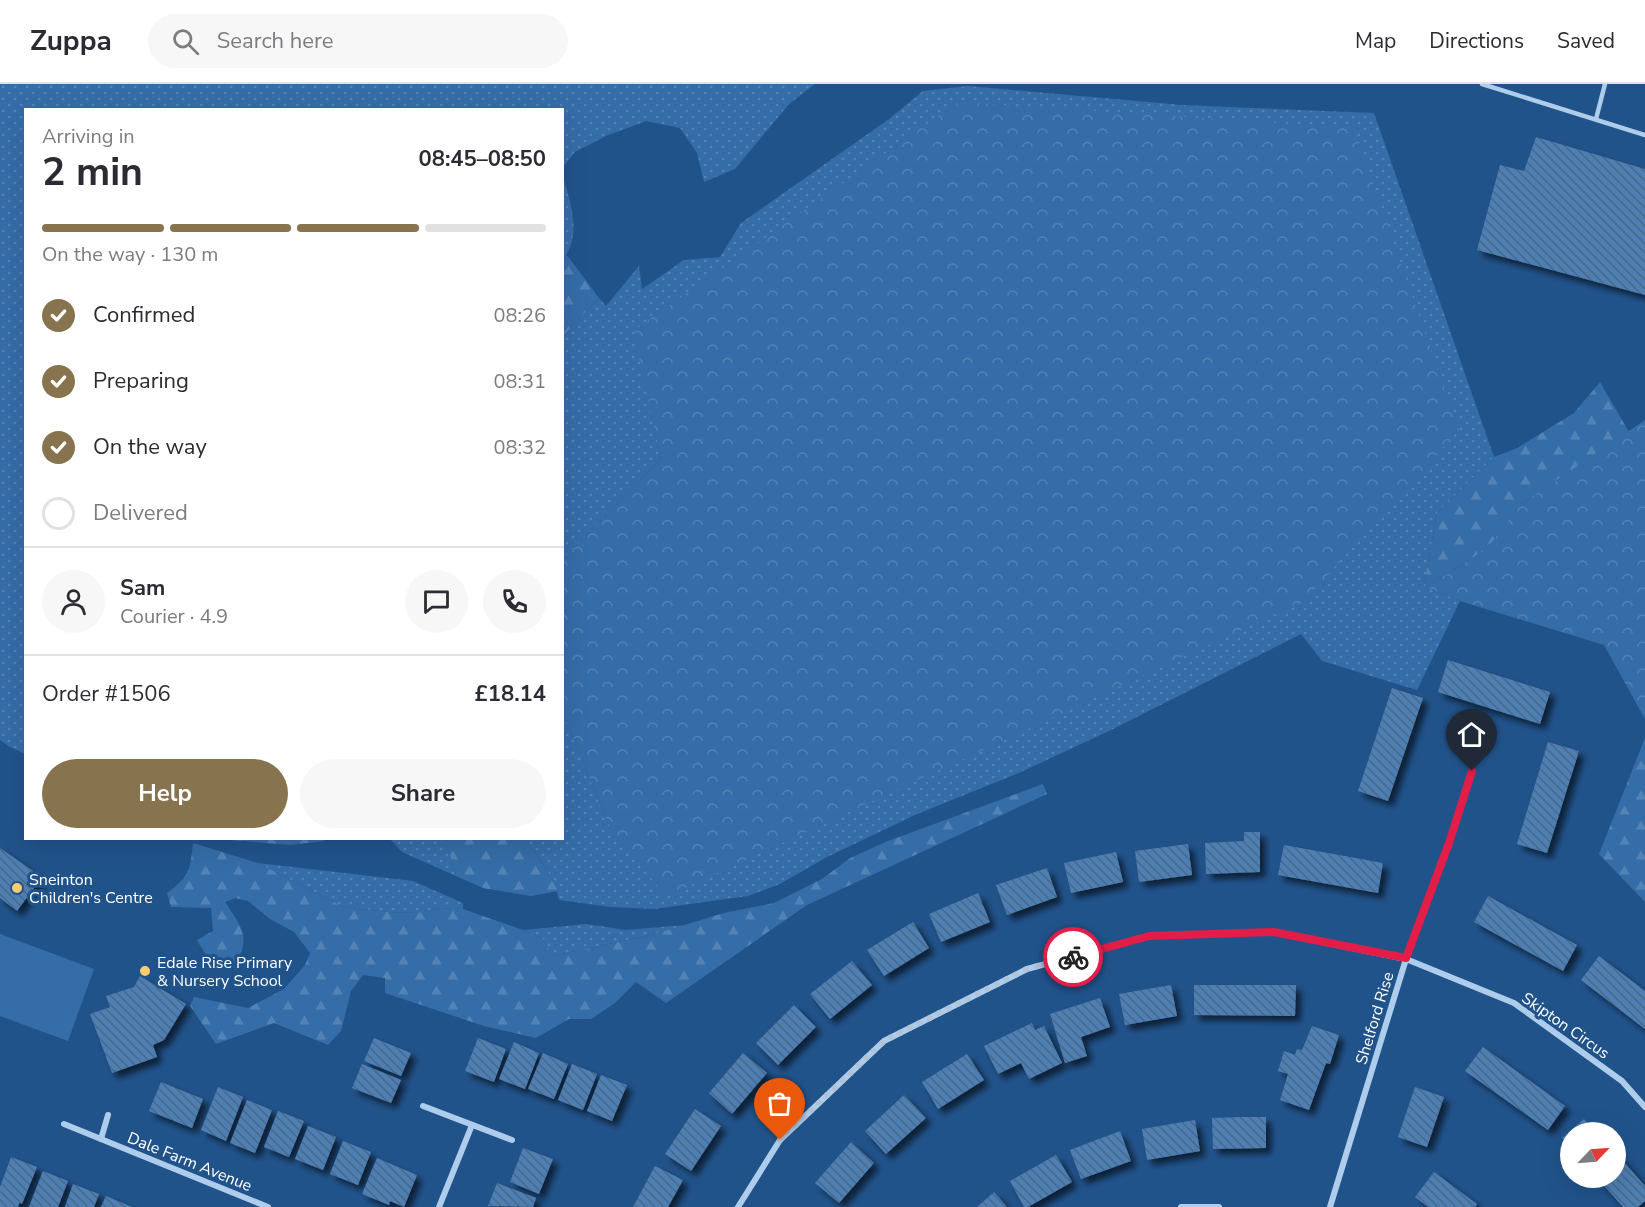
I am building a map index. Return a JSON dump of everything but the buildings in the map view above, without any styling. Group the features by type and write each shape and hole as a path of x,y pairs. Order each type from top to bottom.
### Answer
{"street":[{"name":"Shelford Rise","path":"1330,1207 1406,958 1449,843 1472,771"},
{"name":"Skipton Circus","path":"738,1207 780,1140 884,1041 1027,969 1149,936 1274,932 1406,958 1514,1004 1622,1081 1645,1107"},
{"path":"423,1106 512,1140"},
{"name":"Dale Farm Avenue","path":"101,1139 108,1115"},
{"name":"Dale Farm Avenue","path":"64,1124 268,1207"},
{"path":"439,1207 472,1125"},
{"path":"1181,1207 1219,1207"}],"lane":[{"path":"1482,84 1645,135"},
{"path":"1596,119 1605,84"}],"green space":[{"path":"0,84 815,84 789,104 735,169 704,182 697,153 680,128 646,121 606,136 575,152 564,166 564,108 24,108 24,754 0,740"},
{"path":"967,86 1182,105 1374,113 1494,457 1437,513 1425,580 1426,587 1460,601 1417,690 1322,661 1301,634 1111,730 1021,772 915,815 827,857 780,884 748,896 654,909 611,907 559,900 550,876 527,840 564,840 564,716 609,825 1304,601 634,331 661,459 564,558 564,335 599,298 606,306 639,266 642,289 684,260 720,257 741,223 889,119 923,91"},
{"path":"958,102 1354,128 1459,430 1304,601 666,897 609,825 564,716 564,558 661,459 633,331"},
{"path":"564,181 574,229 569,250 564,258"},
{"path":"567,255 599,298 564,335 564,258"},
{"path":"1600,382 1629,432 1520,505 1493,542 1477,555 1426,587 1425,580 1437,513 1494,457 1517,448 1574,413"},
{"path":"1645,420 1645,719 1604,645 1460,601 1426,587 1477,555 1492,542 1520,505"},
{"path":"1645,738 1645,902 1599,854"},
{"path":"1043,784 1047,794 807,905 666,1003 636,982 615,1003 591,1019 569,1019 536,1038 484,1026 385,993 385,978 363,975 351,991 341,1031 328,1045 274,1023 216,1044 190,1006 194,997 248,1008 284,989 305,965 310,953 294,932 270,919 248,901 235,898 225,902 243,934 240,957 235,968 217,965 208,957 197,940 213,931 211,908 171,907 167,893 185,877 191,860 193,843 258,863 344,907 418,913 439,908 463,909 543,939 553,956 655,934 724,913 774,903 822,879 850,858 888,841"},
{"path":"231,840 324,841 290,845"},
{"path":"391,840 445,840 456,876 402,852"},
{"path":"445,840 527,840 558,891 531,896 483,888 456,876"},
{"path":"258,863 413,881 463,903 463,909 439,908 418,913 344,907"},
{"path":"587,924 625,930 686,925 553,956 543,939 523,930"},
{"path":"0,934 94,969 68,1041 0,1016"}],"way so far":[{"path":"780,1140 884,1041 1027,969 1073,957"}],"place":[{"name":"Sneinton Children's Centre","path":"17,888"},
{"name":"Edale Rise Primary & Nursery School","path":"145,971"}],"route":[{"path":"1073,957 1149,936 1274,932 1406,958 1449,843 1472,771"}]}
